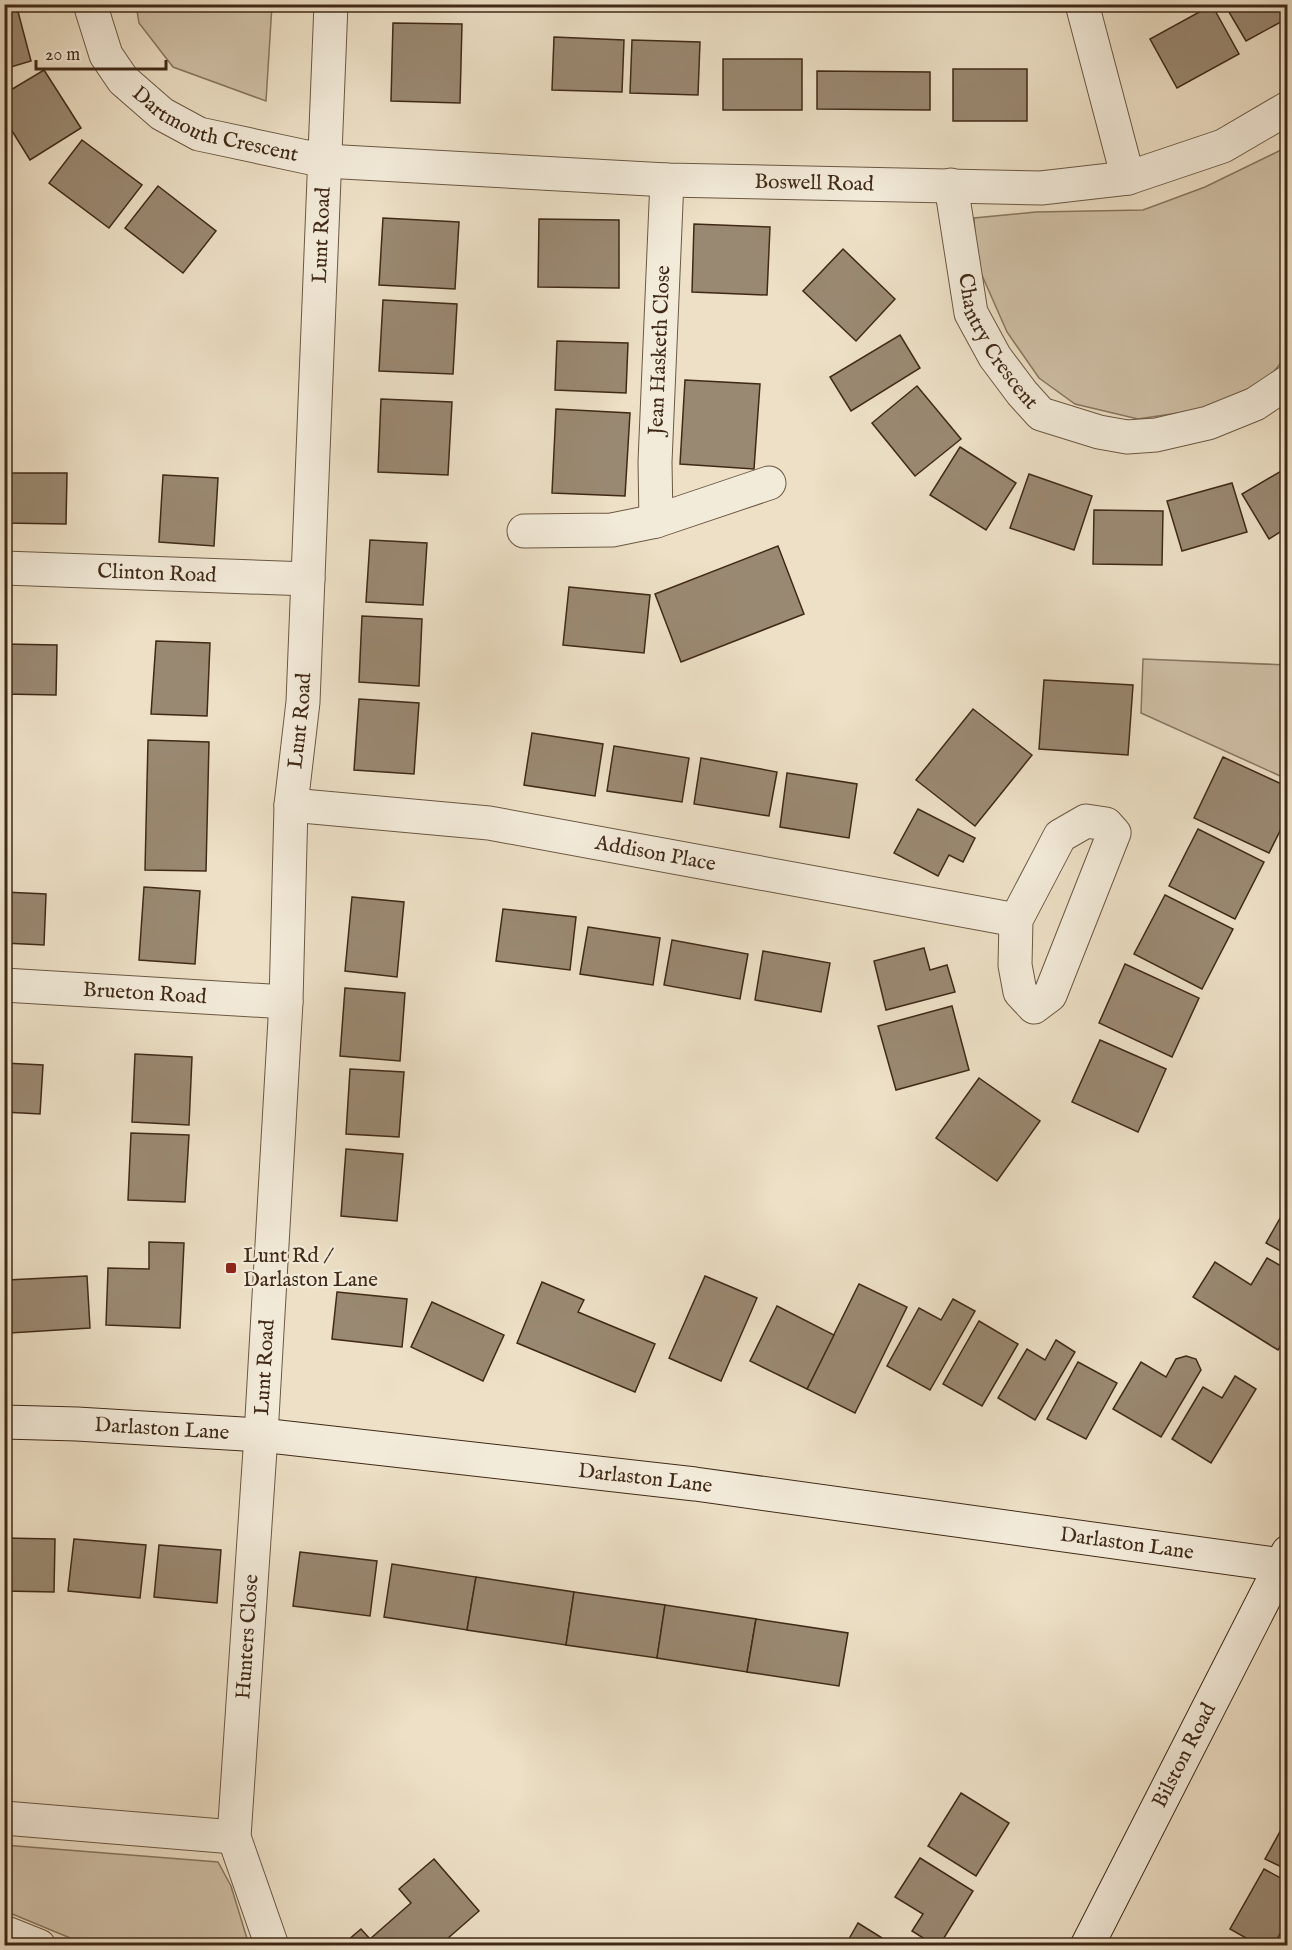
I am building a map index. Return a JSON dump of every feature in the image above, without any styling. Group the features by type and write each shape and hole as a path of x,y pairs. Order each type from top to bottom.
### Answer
{"street":[{"name":"Dartmouth Crescent","path":"90,4 106,55 123,80 162,114 200,134 325,161"},
{"name":"Lunt Road","path":"261,1435 286,1002 291,805 303,702 331,4"},
{"path":"1082,4 1128,178"},
{"name":"Boswell Road","path":"325,161 667,180 1041,188 1128,178 1223,146 1287,108"},
{"name":"Jean Hasketh Close","path":"656,521 655,462 667,180"},
{"name":"Chantry Crescent","path":"951,185 971,314 995,357 1041,414 1100,432 1127,436 1156,435 1208,423 1255,404 1287,382"},
{"path":"524,531 612,530 656,521 769,483"},
{"name":"Clinton Road","path":"4,568 308,579"},
{"name":"Addison Place","path":"291,805 489,823 1016,920"},
{"path":"1086,821 1106,824 1114,833 1110,844 1050,995 1034,1007 1020,992 1015,966 1016,920 1060,836 1086,821"},
{"name":"Brueton Road","path":"4,985 286,1002"},
{"name":"Darlaston Lane","path":"4,1422 261,1435 695,1484 1284,1558"},
{"name":"Hunters Close","path":"261,1435 234,1837 272,1946"},
{"name":"Bilston Road","path":"1087,1946 1284,1558"},
{"path":"4,1818 234,1837"},
{"path":"4,1932 39,1946"}],"shaded area":[{"path":"136,5 272,5 266,101 173,67 139,23"},
{"path":"1287,149 1287,355 1272,374 1225,406 1138,419 1075,404 1039,378 1007,332 981,273 974,218 1036,212 1143,210 1205,187"},
{"path":"1143,659 1287,665 1287,779 1141,713"},
{"path":"4,1845 218,1862 231,1886 249,1945 87,1945 5,1911"}],"building":[{"path":"4,4 16,4 31,61 4,69"},
{"path":"1230,4 1288,4 1288,18 1246,41 1226,7"},
{"path":"1212,5 1239,54 1177,88 1150,39"},
{"path":"393,23 462,24 460,103 391,101"},
{"path":"554,37 624,40 622,92 552,90"},
{"path":"632,40 700,42 698,95 630,93"},
{"path":"723,59 802,59 802,110 723,110"},
{"path":"953,69 1027,69 1027,121 953,121"},
{"path":"44,70 81,128 30,160 4,118 4,94"},
{"path":"817,71 930,72 930,110 817,109"},
{"path":"82,140 142,185 109,228 49,183"},
{"path":"158,186 216,231 183,273 125,228"},
{"path":"383,218 459,222 455,289 379,285"},
{"path":"539,219 619,220 619,288 538,287"},
{"path":"694,224 770,227 767,295 692,292"},
{"path":"843,249 895,299 856,341 803,291"},
{"path":"383,300 457,304 453,374 379,371"},
{"path":"900,335 920,368 851,411 830,377"},
{"path":"557,341 628,343 626,393 555,390"},
{"path":"685,380 760,384 754,469 680,464"},
{"path":"917,386 961,439 915,476 872,423"},
{"path":"381,399 452,402 448,475 378,472"},
{"path":"556,409 630,413 625,496 552,493"},
{"path":"960,447 1016,483 986,530 930,495"},
{"path":"1288,467 1288,527 1269,539 1242,494"},
{"path":"4,473 67,473 66,524 4,523"},
{"path":"1029,474 1092,496 1074,550 1010,528"},
{"path":"163,475 218,478 214,546 159,542"},
{"path":"1232,483 1247,532 1182,551 1167,501"},
{"path":"1094,510 1163,511 1162,565 1093,564"},
{"path":"370,540 427,543 423,605 366,602"},
{"path":"778,546 804,614 681,662 655,594"},
{"path":"569,587 650,595 644,653 563,645"},
{"path":"362,616 422,619 419,686 359,682"},
{"path":"156,641 210,643 207,716 151,714"},
{"path":"4,644 57,645 56,695 4,694"},
{"path":"1044,680 1133,685 1128,755 1039,749"},
{"path":"359,699 419,703 414,774 354,770"},
{"path":"973,709 1032,755 975,826 916,780"},
{"path":"532,733 603,744 595,796 524,785"},
{"path":"148,740 209,742 206,871 145,870"},
{"path":"614,746 689,758 682,802 607,791"},
{"path":"1223,757 1288,787 1288,815 1269,853 1194,818"},
{"path":"701,758 777,772 769,816 694,804"},
{"path":"787,773 857,784 849,838 780,827"},
{"path":"918,809 975,838 963,862 949,855 938,876 894,853"},
{"path":"1198,829 1264,862 1235,919 1169,886"},
{"path":"144,887 200,891 195,964 139,960"},
{"path":"4,892 46,894 44,945 4,943"},
{"path":"1165,895 1233,929 1202,989 1134,954"},
{"path":"352,897 404,902 397,977 345,971"},
{"path":"503,909 576,917 570,970 496,961"},
{"path":"588,927 660,938 653,985 580,974"},
{"path":"672,940 748,954 740,999 664,985"},
{"path":"924,948 930,970 947,965 955,992 886,1010 874,961"},
{"path":"763,951 830,963 821,1012 755,1000"},
{"path":"1125,964 1199,998 1172,1057 1099,1023"},
{"path":"345,988 405,993 400,1061 340,1056"},
{"path":"952,1006 969,1070 896,1090 878,1026"},
{"path":"1100,1040 1166,1069 1138,1132 1072,1102"},
{"path":"135,1054 192,1057 189,1125 132,1122"},
{"path":"4,1063 43,1065 40,1114 4,1112"},
{"path":"350,1069 404,1072 399,1137 346,1134"},
{"path":"979,1078 1040,1121 997,1181 936,1138"},
{"path":"131,1133 189,1135 185,1202 128,1200"},
{"path":"346,1149 403,1154 397,1221 341,1216"},
{"path":"1288,1204 1288,1255 1266,1243"},
{"path":"149,1242 184,1243 180,1328 106,1325 108,1268 149,1269"},
{"path":"1267,1258 1288,1270 1288,1335 1278,1350 1193,1297 1215,1262 1251,1285"},
{"path":"87,1276 90,1328 10,1333 7,1280"},
{"path":"705,1276 757,1298 721,1381 669,1358"},
{"path":"542,1282 584,1300 578,1312 655,1344 635,1392 517,1343"},
{"path":"859,1284 907,1307 855,1413 807,1389"},
{"path":"337,1292 407,1299 402,1347 332,1339"},
{"path":"953,1299 975,1311 930,1390 887,1366 919,1308 941,1320"},
{"path":"432,1302 504,1335 483,1381 411,1347"},
{"path":"777,1306 834,1335 807,1389 750,1361"},
{"path":"979,1321 1018,1344 982,1406 943,1384"},
{"path":"1056,1340 1075,1352 1035,1420 998,1398 1027,1349 1045,1360"},
{"path":"1186,1356 1196,1359 1201,1370 1161,1437 1113,1409 1141,1362 1166,1377 1176,1359"},
{"path":"1078,1362 1117,1383 1086,1439 1047,1419"},
{"path":"1235,1376 1256,1389 1211,1463 1172,1439 1203,1387 1222,1398"},
{"path":"4,1538 55,1539 54,1592 4,1591"},
{"path":"74,1539 146,1545 140,1598 68,1591"},
{"path":"159,1545 221,1550 217,1603 154,1597"},
{"path":"300,1552 377,1561 370,1616 293,1606"},
{"path":"392,1564 476,1577 467,1630 384,1617"},
{"path":"476,1577 574,1592 566,1645 467,1630"},
{"path":"574,1592 665,1605 657,1658 566,1645"},
{"path":"665,1605 756,1619 747,1672 657,1658"},
{"path":"756,1619 848,1633 839,1686 747,1672"},
{"path":"961,1793 1009,1823 976,1876 928,1846"},
{"path":"1288,1817 1288,1870 1265,1859"},
{"path":"920,1858 973,1891 939,1946 912,1931 923,1914 895,1897"},
{"path":"434,1859 479,1911 439,1946 341,1946 361,1929 370,1939 411,1903 399,1889"},
{"path":"1264,1869 1288,1882 1288,1920 1273,1946 1260,1946 1230,1929"},
{"path":"858,1923 895,1946 845,1946"}],"place":[{"name":"Lunt Rd / Darlaston Lane","path":"231,1268"}]}
